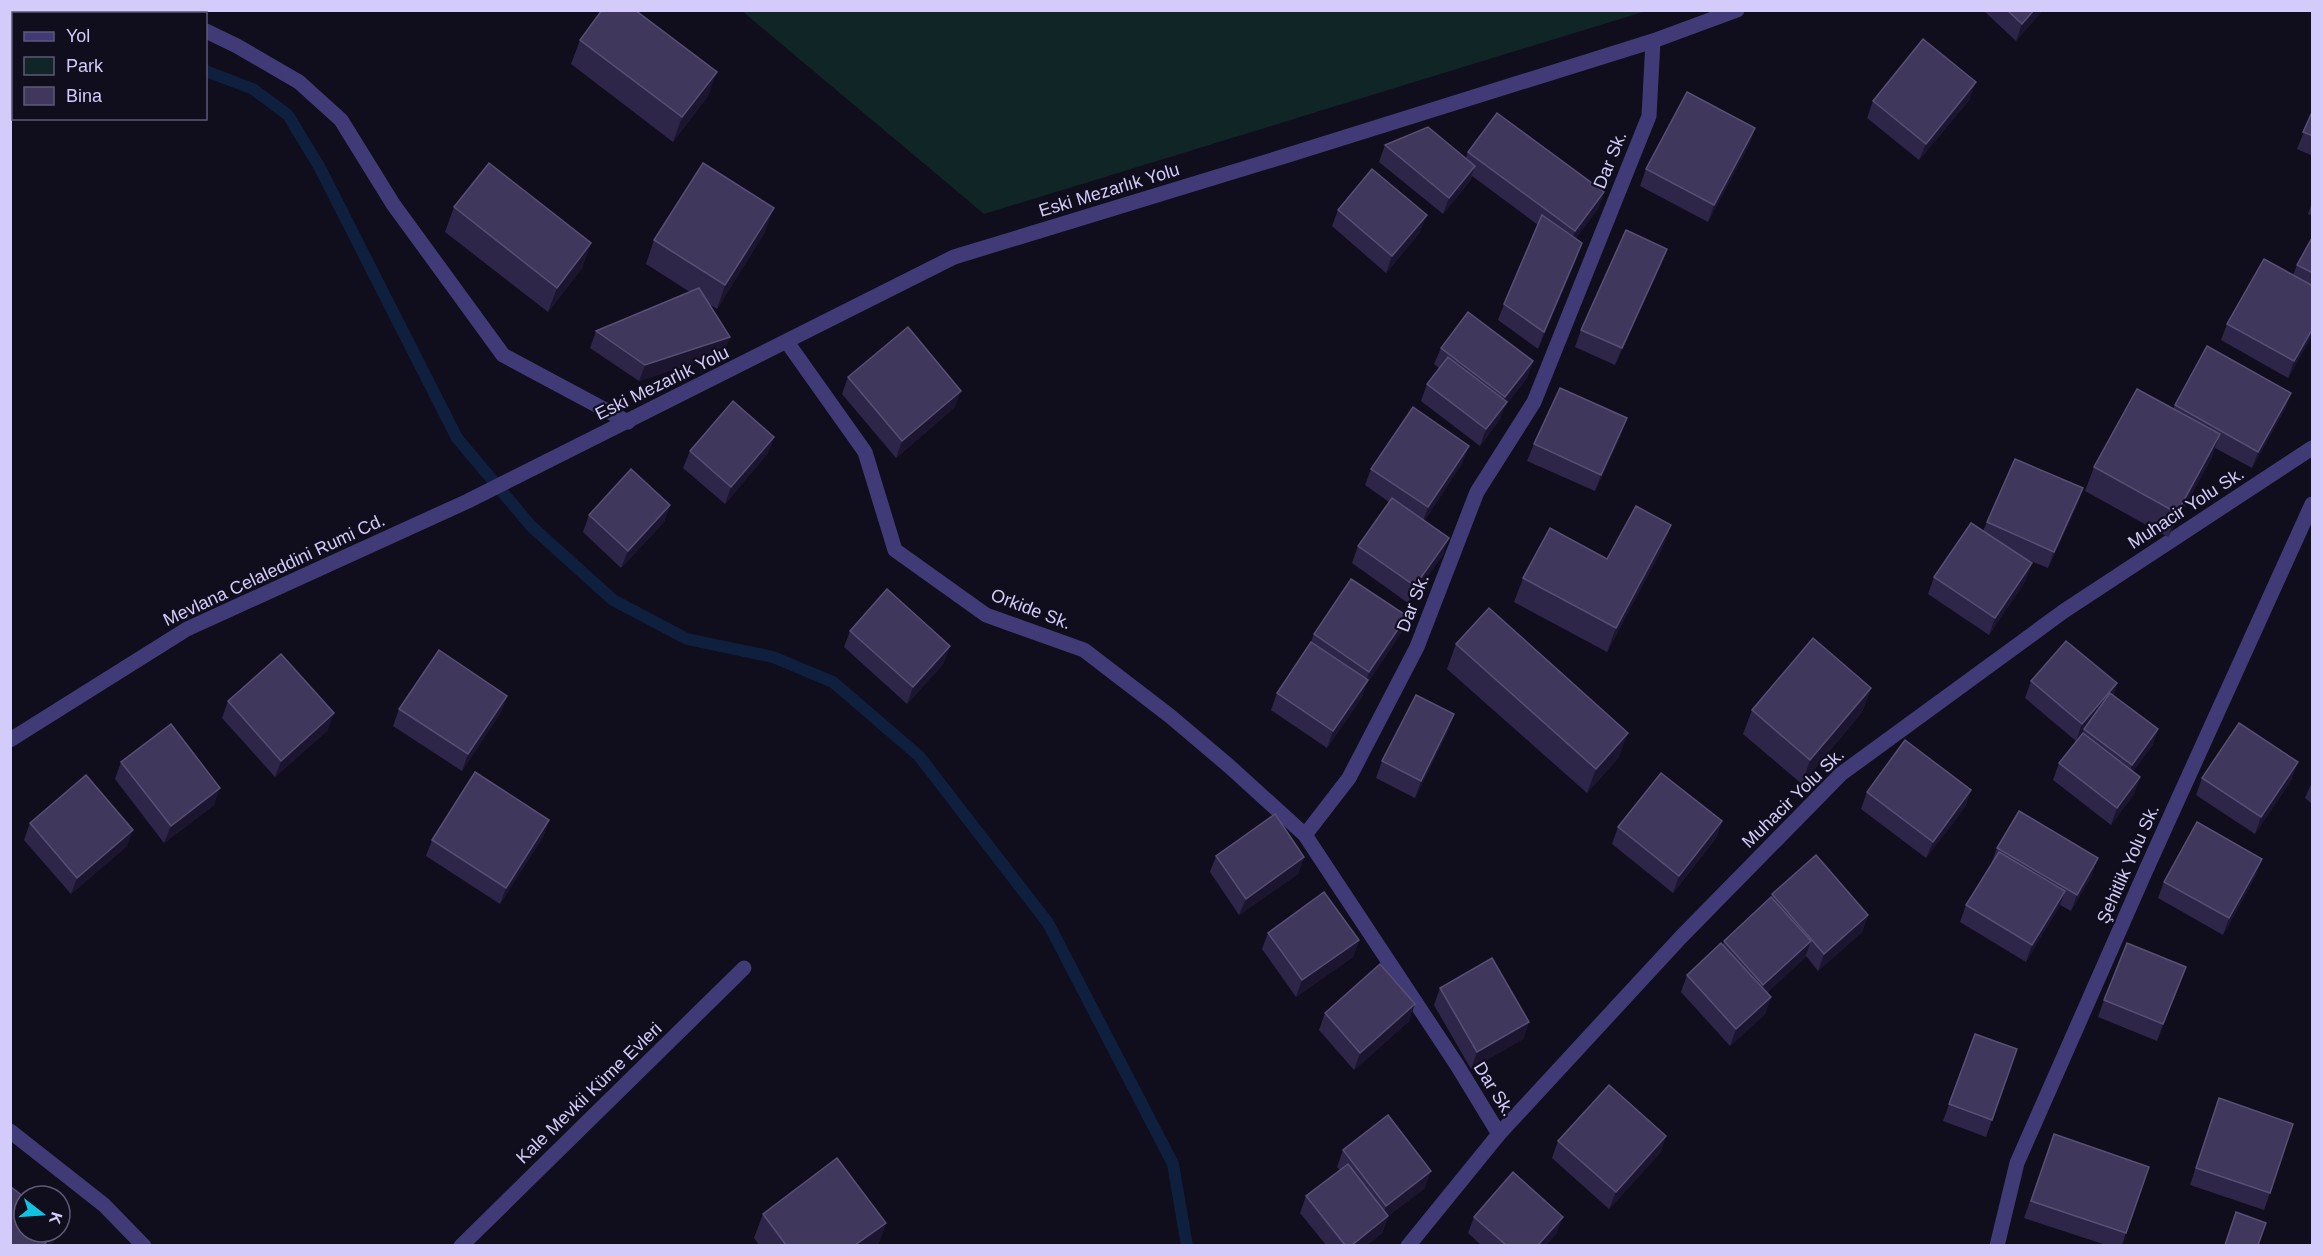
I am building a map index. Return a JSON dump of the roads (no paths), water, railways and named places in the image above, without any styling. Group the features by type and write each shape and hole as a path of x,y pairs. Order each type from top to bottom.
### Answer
{"street":[{"name":"Eski Mezarlık Yolu","path":"468,501 954,257 1653,41 1737,10"},
{"path":"207,31 299,82 340,120 393,204 503,355 628,422"},
{"name":"Dar Sk.","path":"1499,1134 1457,1065 1305,835 1349,778 1417,647 1477,492 1534,402 1649,116 1653,41"},
{"name":"Orkide Sk.","path":"787,342 865,452 895,550 986,615 1084,650 1204,744 1305,835"},
{"name":"Muhacir Yolu Sk.","path":"1408,1245 1499,1134 1682,937 1841,774 2064,611 2313,448"},
{"name":"Mevlana Celaleddini Rumi Cd.","path":"10,740 187,629 468,501"},
{"name":"Şehitlik Yolu Sk.","path":"1996,1245 2017,1163 2146,870 2313,504"},
{"name":"Kale Mevkii Küme Evleri","path":"461,1245 744,968"},
{"path":"10,1131 104,1205 144,1245"}],"waterway":[{"path":"49,10 53,12"},
{"path":"207,71 253,89 288,115 320,168 457,438 531,526 613,600 687,639 773,657 833,682 919,756 1048,923 1173,1164 1187,1246"}]}
